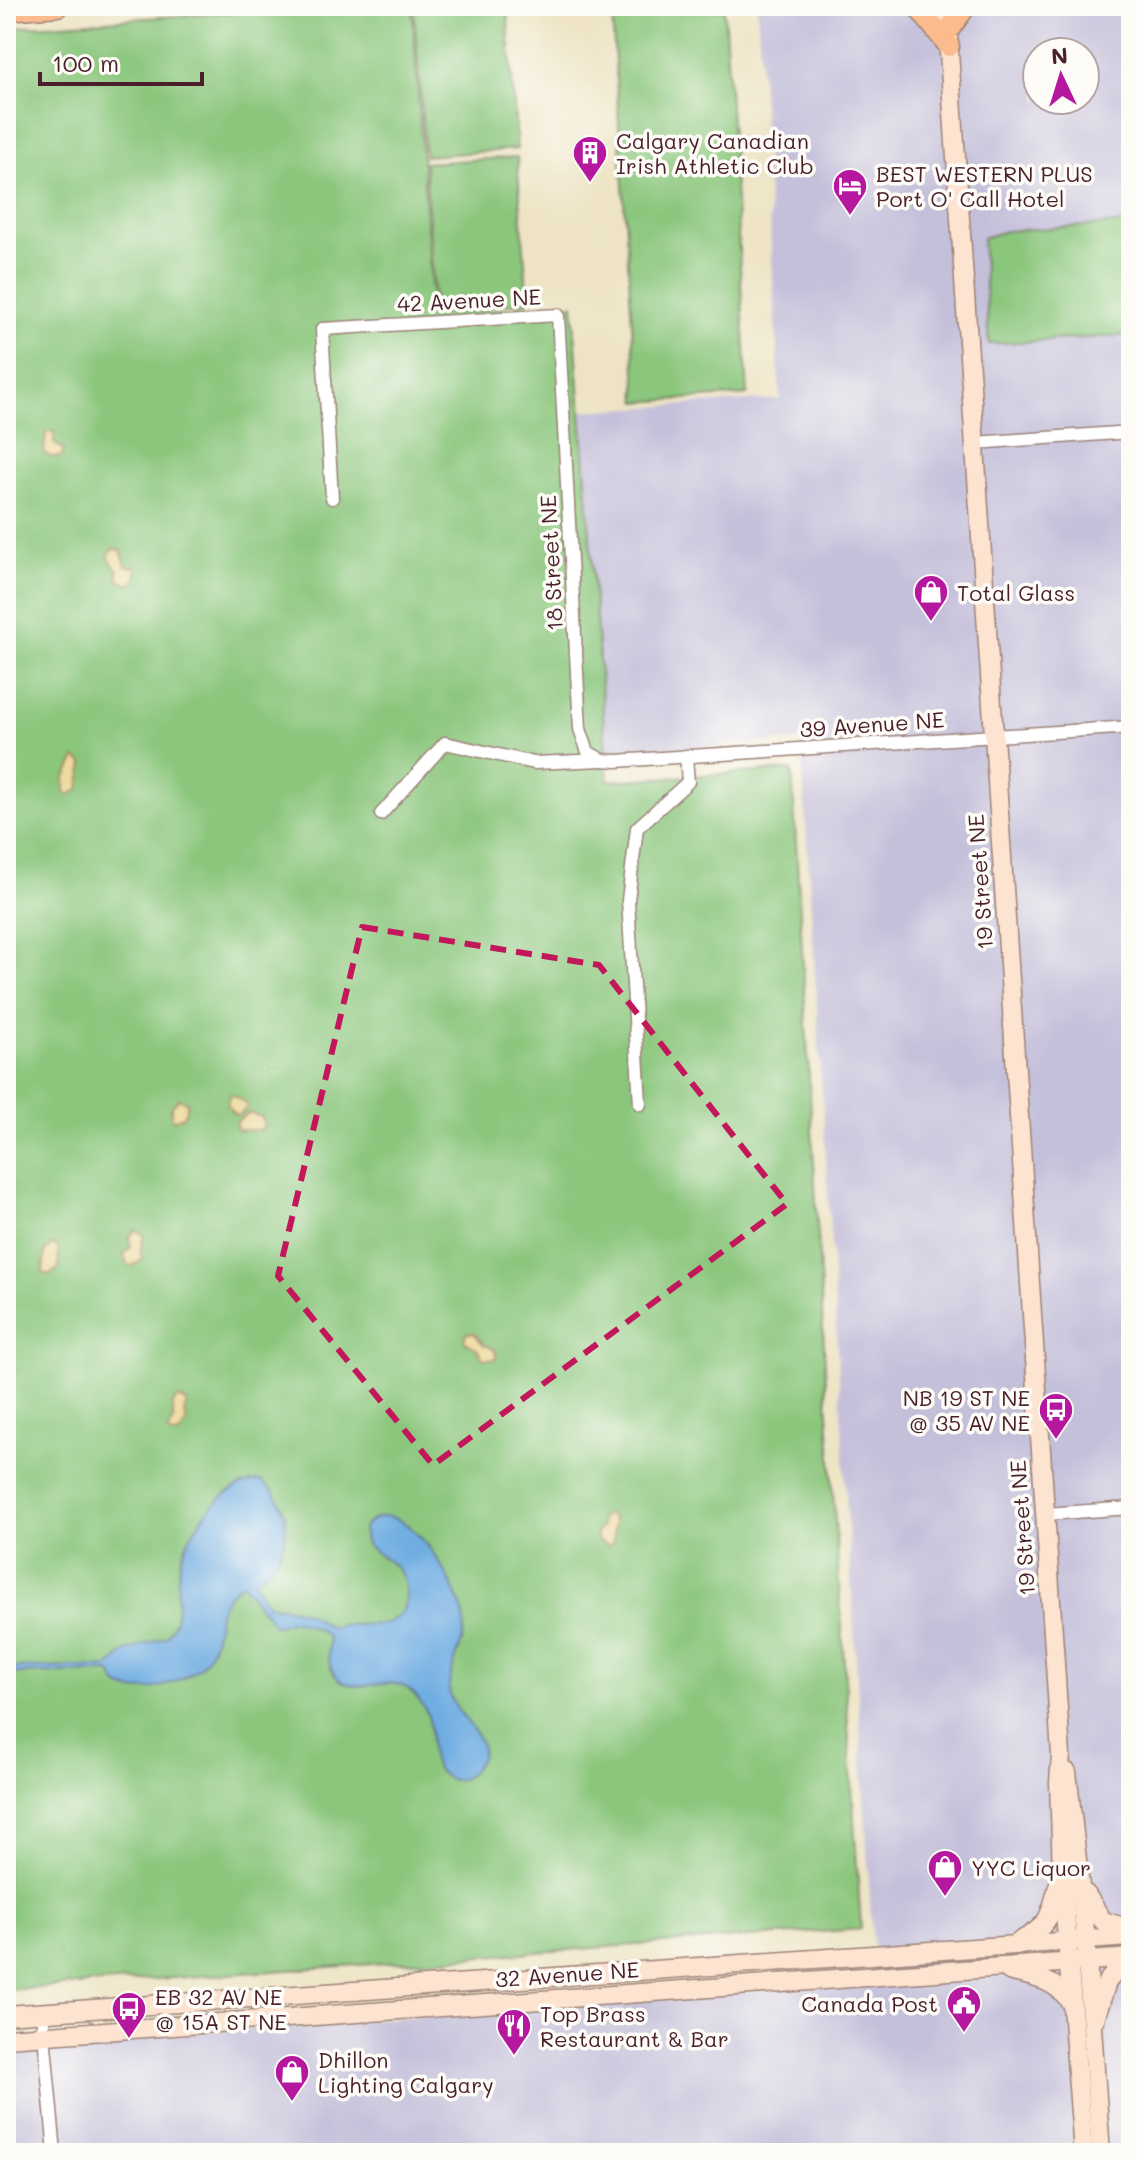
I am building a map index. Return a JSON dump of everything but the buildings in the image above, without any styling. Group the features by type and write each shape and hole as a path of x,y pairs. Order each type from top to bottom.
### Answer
{"main road":[{"path":"6,10 58,6"},
{"path":"917,6 948,39 966,6"},
{"name":"19 Street NE","path":"946,6 1061,1755 1062,1873 1077,1941"},
{"name":"19 Street NE","path":"1061,1755 1071,1782 1081,1884 1078,1961 1092,2027 1101,2153"},
{"path":"1012,1945 1041,1930 1049,1920 1062,1873"},
{"path":"1081,1884 1103,1921 1131,1929"},
{"name":"32 Avenue NE","path":"6,2015 1131,1937"},
{"path":"1092,2027 1107,1982 1129,1958"},
{"name":"32 Avenue NE","path":"6,2038 1129,1958"},
{"name":"19 Street NE","path":"1078,1961 1071,2003 1083,2153"},
{"path":"995,1967 1052,1982 1062,1988 1071,2003"}],"street":[{"name":"42 Avenue NE","path":"332,498 322,329 558,315 559,342"},
{"name":"18 Street NE","path":"559,342 580,729 588,752 602,760"},
{"path":"975,443 1131,432"},
{"name":"39 Avenue NE","path":"602,760 1131,727"},
{"path":"381,814 445,743 534,763 602,760"},
{"path":"640,1104 628,900 635,842 637,828 688,782 686,756"},
{"path":"1046,1514 1131,1508"},
{"path":"42,2013 55,2153"}],"highlighted area":[{"path":"362,927 599,965 787,1204 433,1465 278,1276"}],"shaded area":[{"path":"757,6 1131,6 1131,2153 6,2153 6,2047 875,1982 801,740 606,754 581,411 780,399"}],"green space":[{"path":"318,6 412,6 433,314 573,304 608,781 792,770 825,1365 861,1929 6,1990 6,28"},
{"path":"507,6 517,149 425,156 414,10"},
{"path":"724,9 748,395 637,402 612,16"},
{"path":"517,157 528,303 435,309 425,163"},
{"path":"1131,223 1131,335 989,344 982,238 1006,231"}],"sand":[{"path":"46,432 54,432 54,444 64,449 61,457 44,453"},
{"path":"112,549 121,550 126,566 137,567 136,578 131,585 118,580 118,571 108,557"},
{"path":"76,758 84,764 79,789 69,795 65,792 65,779"},
{"path":"231,1094 246,1103 247,1108 239,1115 234,1114 227,1105"},
{"path":"179,1098 188,1103 183,1117 172,1120 171,1108"},
{"path":"249,1113 262,1117 264,1127 259,1130 237,1130 236,1122"},
{"path":"135,1230 144,1235 140,1251 143,1260 132,1266 127,1265 124,1254 131,1247 129,1237"},
{"path":"54,1244 58,1248 59,1268 50,1275 43,1273 45,1251"},
{"path":"466,1333 474,1333 483,1344 496,1350 497,1359 483,1359 477,1349 464,1341"},
{"path":"179,1398 187,1403 184,1413 187,1422 180,1434 171,1435 168,1433 173,1422 173,1403"},
{"path":"609,1514 614,1520 613,1542 608,1546 597,1540 596,1533 602,1527 601,1517"}],"water":[{"path":"261,1481 281,1504 285,1518 286,1532 276,1559 254,1580 270,1605 302,1611 333,1628 391,1621 404,1608 403,1577 391,1563 365,1543 363,1528 378,1517 395,1518 411,1528 426,1544 452,1584 464,1617 463,1636 449,1688 451,1698 482,1747 481,1757 467,1775 457,1780 449,1779 435,1766 427,1713 413,1693 396,1684 360,1686 343,1682 331,1668 328,1639 324,1633 292,1620 275,1626 242,1583 224,1603 212,1649 206,1659 191,1673 167,1685 130,1690 117,1684 110,1672 6,1674 6,1668 109,1667 126,1651 166,1637 177,1609 181,1560 193,1533 222,1497 247,1483"}],"place":[{"name":"Calgary Canadian Irish Athletic Club","path":"590,184"},
{"name":"BEST WESTERN PLUS Port O' Call Hotel","path":"850,217"},
{"name":"Total Glass","path":"931,623"},
{"name":"NB 19 ST NE @ 35 AV NE","path":"1056,1441"},
{"name":"YYC Liquor","path":"945,1898"},
{"name":"Canada Post","path":"964,2034"},
{"name":"EB 32 AV NE @ 15A ST NE","path":"129,2040"},
{"name":"Top Brass Restaurant & Bar","path":"514,2057"},
{"name":"Dhillon Lighting Calgary","path":"292,2103"}]}
